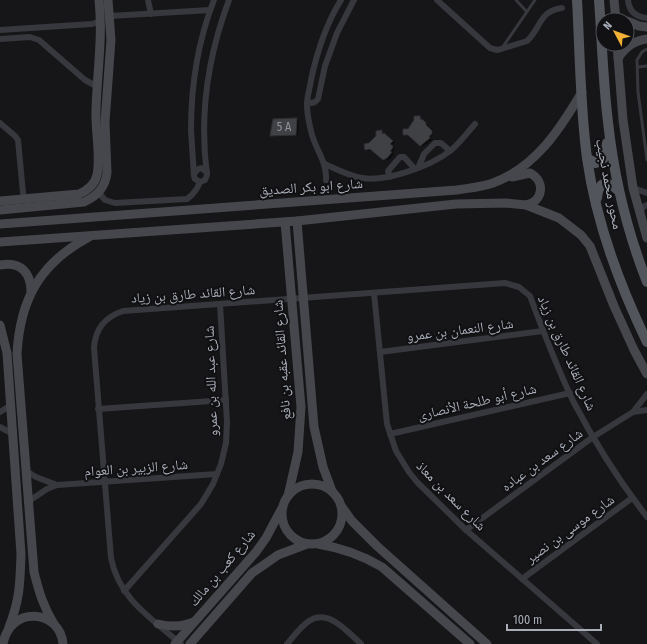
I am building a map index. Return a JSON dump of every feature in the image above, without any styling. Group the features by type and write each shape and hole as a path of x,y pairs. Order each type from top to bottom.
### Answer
{"main road":[{"name":"محور محمد نجيب","path":"577,0 587,158 596,202 615,267 647,342"},
{"name":"محور محمد نجيب","path":"600,0 608,122 620,191 630,233 647,282"},
{"path":"587,158 595,162 603,160 606,156 608,122"},
{"path":"596,202 598,189 602,185 607,183 620,191"}],"street":[{"path":"0,210 84,202 92,199 99,193 106,180 104,69 100,0"},
{"path":"0,201 79,194 86,191 95,182 98,169 96,111 98,87 111,40 108,0"},
{"path":"148,0 151,14"},
{"path":"200,182 195,179 194,174 192,131 195,74 201,42 214,0"},
{"path":"99,193 105,200 115,204 187,199 193,195 200,182 205,180 207,172 204,132 208,77 214,48 229,0"},
{"path":"307,104 315,102 318,99 325,66 337,33 354,0"},
{"path":"436,0 490,48 497,50 527,41 531,38 543,18 549,12 562,8"},
{"path":"628,0 628,5 631,11 642,18 647,18"},
{"path":"339,4 346,4 348,11"},
{"path":"339,4 340,14 348,11"},
{"path":"326,180 325,164 311,133 307,104 316,59 324,33 339,4"},
{"path":"110,16 210,10"},
{"path":"0,30 92,24 101,21"},
{"path":"635,24 647,27"},
{"path":"0,39 30,37 39,40 83,78 98,87"},
{"path":"618,58 628,45 647,39"},
{"path":"618,52 623,120 633,188 647,238"},
{"path":"83,78 92,76 104,69"},
{"name":"شارع ابو بكر الصديق","path":"0,224 457,190 478,187 494,183 522,167 549,142 562,125 582,92"},
{"path":"0,124 18,140 23,193 25,199"},
{"path":"325,164 362,178 390,177 437,159 450,151 475,124"},
{"path":"417,167 424,154 435,143 441,143 450,151"},
{"path":"390,177 388,171 400,157 404,157 417,167"},
{"path":"194,174 201,168 207,172"},
{"path":"502,179 530,173 536,177 541,186 540,194 534,202 526,205"},
{"path":"633,188 647,193"},
{"path":"0,242 297,221 456,204 506,203 526,205 559,218 582,235 590,246 628,338 647,374"},
{"path":"640,213 643,207 647,205"},
{"path":"143,214 145,231"},
{"name":"شارع القائد عقبه بن نافع","path":"297,221 314,427 323,467 332,491"},
{"name":"شارع القائد عقبه بن نافع","path":"285,222 301,407 298,452 288,496"},
{"path":"64,643 60,632 46,610 40,597 34,572 17,354 18,333 23,312 32,292 43,274 57,258 74,245 93,235"},
{"path":"0,265 7,264 18,266 26,272 31,282 32,292"},
{"name":"شارع القائد طارق بن زياد","path":"178,643 124,592 110,558 94,339 99,328 108,318 123,311 505,283 519,287 530,296 543,331 570,393 593,437 632,498 647,517"},
{"name":"شارع سعد بن معاذ","path":"374,293 386,413 390,434 396,451 409,472 417,482 466,530 597,644"},
{"name":"شارع عبد الله بن عمرو","path":"124,592 201,504 213,484 224,454 227,432 220,304"},
{"path":"0,325 7,353 21,554 19,598 9,627 2,641"},
{"name":"شارع النعمان بن عمرو","path":"380,352 543,331"},
{"name":"شارع أبو طلحة الأنصارى","path":"390,434 570,393"},
{"name":"شارع سعد بن عباده","path":"466,530 593,437 633,412 647,394"},
{"path":"98,409 226,400"},
{"path":"0,412 11,405"},
{"name":"شارع سعد بن عباده","path":"633,412 647,410"},
{"path":"0,427 13,434"},
{"path":"14,454 25,452"},
{"name":"شارع الزبير بن العوام","path":"26,471 57,486"},
{"name":"شارع الزبير بن العوام","path":"29,501 47,489 57,486 217,474"},
{"path":"317,544 334,535 340,527 342,508 339,498 332,491 324,486 314,483 295,489 288,496 283,505 282,515 284,525 290,534 307,544 317,544 351,551 382,567 470,644"},
{"name":"شارع موسى بن نصير","path":"522,579 632,498"},
{"name":"شارع كعب بن مالك","path":"178,643 195,621 256,552 266,538 283,505"},
{"path":"342,508 355,524 377,546 487,644"},
{"name":"شارع كعب بن مالك","path":"190,644 252,573 278,555 307,544"},
{"path":"9,627 17,620 36,616 46,619 54,624"},
{"path":"287,644 310,620 320,617 331,619 361,644"},
{"path":"158,624 174,626 185,625 195,621"}],"lane":[{"path":"516,0 527,12"},
{"path":"501,50 536,0"},
{"path":"647,49 642,52 637,60 638,92 647,160"},
{"path":"638,67 647,66"},
{"path":"642,125 647,125"}],"building":[{"path":"414,116 420,116 421,120 422,119 426,123 432,131 432,134 429,136 430,138 420,146 408,135 403,135 403,129 408,129 414,120"},
{"path":"297,118 296,135 270,136 273,119"},
{"path":"382,130 382,134 384,133 393,141 390,144 393,146 390,151 392,152 383,160 370,149 365,150 364,144 369,143 376,136 376,131"}]}
